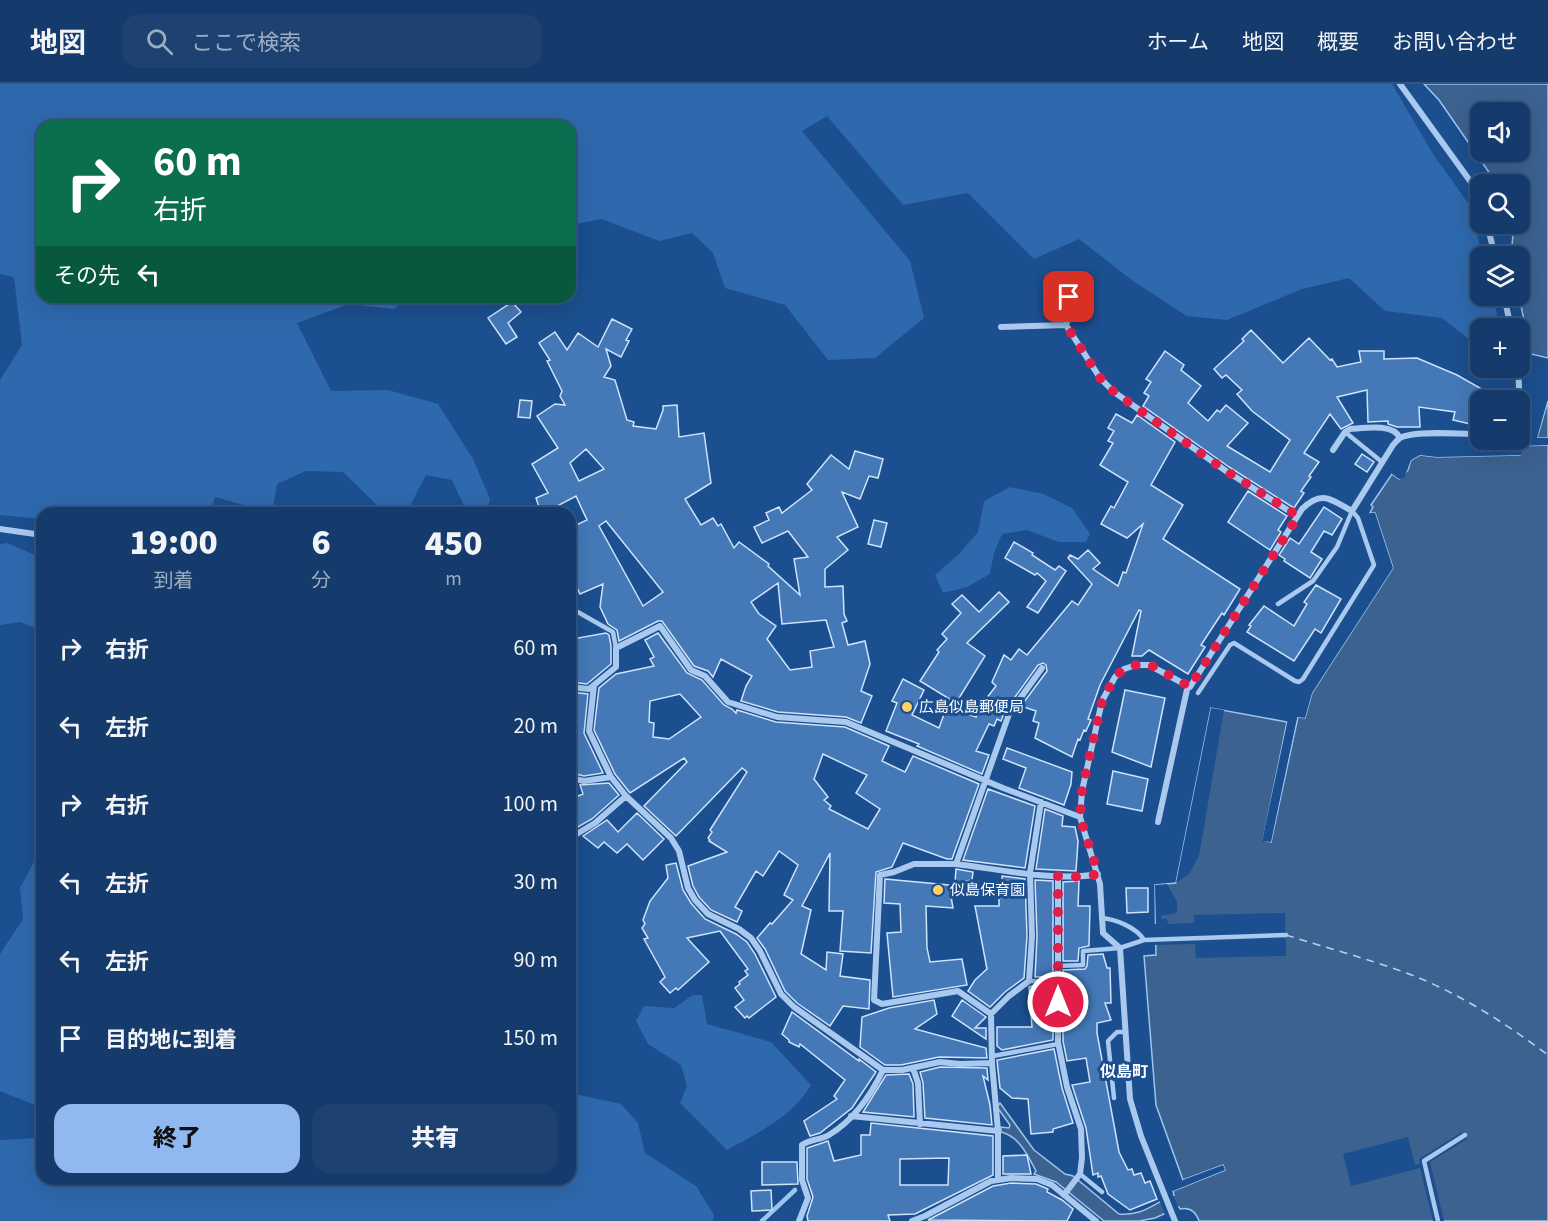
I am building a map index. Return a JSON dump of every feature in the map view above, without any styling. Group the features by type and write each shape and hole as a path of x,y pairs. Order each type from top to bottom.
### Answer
{"street":[{"path":"1400,84 1470,181"},
{"path":"1066,325 1071,310 1067,284 1072,277"},
{"path":"1001,327 1066,325"},
{"path":"1066,325 1100,378 1114,392 1226,471 1298,516"},
{"path":"1333,450 1345,432 1356,429 1388,428 1396,431 1400,438"},
{"path":"1173,1218 1140,1134 1130,1099 1120,948 1103,933 1101,884 1080,817 1082,790 1102,701 1115,677 1124,669 1136,665 1149,664 1190,687 1298,516 1312,499 1326,497 1352,511 1382,462 1400,438 1422,434 1470,434"},
{"path":"0,529 36,534"},
{"path":"576,688 589,689 615,667 616,648 660,626 691,669 705,676 728,702 777,717 846,722 986,781 1080,817"},
{"path":"956,864 1009,714 1042,668"},
{"path":"594,685 589,731 611,777 626,796 671,838 679,851 688,888 695,900 708,914 739,929 751,938 781,994 794,1007 883,1070 913,1068 940,1062 960,1064 992,1059"},
{"path":"1158,822 1188,685"},
{"path":"576,779 584,781 611,777"},
{"path":"576,834 595,823 626,796"},
{"path":"998,1179 998,1131 991,1014 1029,981 1032,936 1030,873 1041,802"},
{"path":"991,1014 958,991 882,1004 874,1000 880,875 914,864 956,864 1058,876 1085,877 1098,874"},
{"path":"1058,876 1058,1044 1067,1087 1081,1129 1079,1176 1065,1193"},
{"path":"913,1068 918,1083 920,1124"},
{"path":"799,1221 808,1198 802,1180 802,1145 828,1135 862,1106 883,1070"},
{"path":"851,1116 998,1131"},
{"path":"912,1221 991,1180 998,1179 1037,1179 1052,1185 1065,1193 1096,1221"}],"lane":[{"path":"1345,432 1382,462"},
{"path":"1198,693 1230,645 1234,643 1295,681 1299,682 1303,679 1374,564 1358,518 1352,511 1337,547 1313,581 1278,604"},
{"path":"576,611 613,632 616,648"},
{"path":"1101,918 1140,932 1144,940"},
{"path":"1058,966 1083,965 1083,951 1120,948 1144,940 1286,935"},
{"path":"1029,981 1058,981"},
{"path":"1114,1098 1108,1041 1117,1032 1126,1032"},
{"path":"992,1059 1058,1044"},
{"path":"1438,1221 1424,1161 1465,1135"},
{"path":"1079,1176 1102,1191"}],"shaded area":[{"path":"0,84 1392,84 1433,154 1468,203 1470,234 1477,234 1480,246 1470,246 1470,306 1495,306 1498,318 1470,318 1470,340 1442,318 1385,311 1349,278 1302,289 1227,320 1187,316 1133,281 1079,239 1034,259 968,193 903,205 827,116 802,131 910,261 924,318 875,358 828,360 785,305 725,288 713,253 692,233 659,241 602,219 576,224 576,120 36,120 36,303 401,303 394,309 349,304 297,323 331,391 388,390 438,404 473,459 490,499 488,507 465,507 452,480 426,475 409,507 379,507 343,472 306,471 277,484 273,507 251,507 215,497 212,507 36,507 36,518 0,515 0,380 22,345 14,277 0,274"},
{"path":"1424,84 1548,84 1548,358 1531,354 1530,318 1524,318 1521,306 1530,306 1530,246 1512,246 1513,234 1530,234 1530,174 1490,174 1482,162 1530,162 1530,102 1470,102 1470,145 1439,100"},
{"path":"1548,401 1548,438 1537,438"},
{"path":"1548,445 1548,1221 1199,1221 1192,1211 1179,1207 1155,1218 1139,1221 1104,1221 1056,1182 1034,1174 1036,1171 1022,1147 1013,1138 1001,1132 1001,1127 1009,1128 1010,1125 997,1107 1000,1103 1034,1150 1065,1174 1073,1176 1119,1214 1142,1211 1174,1195 1173,1191 1225,1170 1223,1165 1183,1180 1156,1105 1144,956 1156,955 1155,885 1176,883 1211,708 1287,722 1263,840 1271,842 1298,717 1305,718 1312,693 1393,568 1375,513 1370,513 1373,507 1371,505 1392,474 1399,479 1408,470 1411,460 1420,455 1437,457 1520,455 1521,450 1530,450 1530,446"},
{"path":"1010,487 1044,494 1072,508 1090,534 1086,542 1059,542 1027,530 1002,534 994,553 990,574 967,587 943,593 935,575 959,554 978,532 984,501"},
{"path":"7,543 36,555 36,629 20,622 0,625 0,544"},
{"path":"36,858 36,1106 0,1091 0,954 23,919 20,888"},
{"path":"693,995 702,995 707,1024 771,1042 811,1085 785,1115 727,1150 680,1103 687,1086 681,1065 648,1044 636,1021 644,1006 674,1008"},
{"path":"576,1094 621,1104 638,1123 645,1153 696,1186 714,1215 713,1221 0,1221 0,1140 35,1138 36,1122 36,1185 576,1185"}],"pier":[{"path":"1548,398 1537,438 1548,438 1548,441 1536,441 1534,437 1545,400"},
{"path":"1548,442 1548,445 1530,446 1530,443"},
{"path":"1516,450 1522,450 1521,455 1437,457 1420,455 1411,460 1404,478 1399,479 1391,473 1393,471 1402,475 1409,458 1420,452 1437,454 1519,452"},
{"path":"1375,513 1393,568 1312,693 1305,718 1297,717 1271,842 1262,841 1288,719 1290,722 1266,838 1268,839 1295,715 1303,715 1310,691 1390,567 1373,516 1368,515"},
{"path":"1211,708 1224,710 1199,856 1189,874 1176,883"},
{"path":"1167,884 1177,902 1177,913 1161,916 1161,919 1167,919 1168,924 1194,923 1194,915 1285,913 1286,956 1196,958 1195,944 1153,945 1153,924 1156,924 1155,885"},
{"path":"1462,1132 1467,1139 1430,1162 1444,1221 1433,1221 1420,1168 1351,1186 1343,1154 1408,1137 1415,1165 1420,1164 1419,1159"},
{"path":"1223,1165 1225,1170 1173,1191 1172,1188 1184,1183 1182,1183 1183,1180"},
{"path":"1172,1193 1179,1209 1165,1215 1159,1199"}],"building":[{"path":"513,303 521,312 508,323 517,337 506,344 488,318"},
{"path":"612,319 632,329 621,357 606,349 611,366 604,377 615,380 627,420 634,422 633,426 656,429 663,406 677,405 679,437 704,433 711,483 685,499 701,525 713,518 718,526 721,524 734,548 739,542 769,564 768,566 800,595 794,559 808,557 788,531 762,543 754,527 769,520 766,513 779,507 782,513 812,490 807,484 831,455 849,469 855,451 883,459 878,478 869,476 860,499 842,492 858,527 837,537 848,550 825,569 825,587 843,586 844,614 847,621 842,623 848,645 865,641 870,664 861,691 872,696 861,723 846,717 778,712 741,701 752,676 721,659 713,677 708,671 694,666 662,621 619,641 617,630 608,624 600,607 603,584 580,594 576,585 576,525 587,520 576,496 555,507 539,507 536,498 548,493 532,464 558,448 537,416 555,404 565,405 560,396 562,391 547,361 550,360 539,343 555,332 567,350 578,333 598,347","holes":["586,449 604,469 579,481 570,463","606,521 663,592 643,606 599,526","778,583 782,624 826,620 834,647 810,651 812,667 790,670 767,639 776,626 759,614 751,602"]},
{"path":"1251,330 1283,363 1309,338 1330,360 1332,359 1337,367 1361,362 1359,351 1384,351 1384,359 1417,358 1457,375 1483,390 1470,390 1470,424 1453,420 1455,412 1419,407 1420,427 1397,427 1388,424 1388,421 1368,422 1367,390 1337,397 1353,423 1341,429 1330,414 1304,453 1319,462 1309,476 1311,477 1301,491 1304,493 1294,508 1229,467 1143,406 1149,396 1144,393 1151,382 1146,379 1165,351 1184,365 1181,370 1201,386 1188,403 1208,421 1217,410 1220,412 1226,405 1248,423 1227,446 1270,472 1290,440 1252,411 1237,394 1242,390 1226,375 1222,378 1214,369 1244,341 1242,339"},
{"path":"520,400 532,401 530,418 518,417"},
{"path":"1116,414 1132,423 1137,415 1175,442 1151,485 1183,505 1163,539 1240,589 1201,645 1205,647 1188,674 1149,650 1142,656 1132,656 1141,611 1139,610 1100,685 1088,719 1091,720 1080,740 1078,739 1072,757 1035,738 1039,723 1033,721 1036,711 1021,706 1047,671 1043,663 1038,665 1005,711 1001,721 997,719 994,726 989,724 976,751 989,755 982,774 886,731 897,703 892,701 903,679 924,690 912,715 939,728 947,706 976,717 982,704 996,686 992,682 1004,655 1011,660 1019,649 1027,655 1072,601 1078,605 1092,584 1068,558 1070,555 1078,559 1088,550 1100,563 1093,569 1118,586 1123,572 1126,573 1143,524 1127,538 1101,524 1111,506 1114,508 1128,482 1100,465 1113,443 1108,441 1114,431 1108,428"},
{"path":"1362,454 1374,462 1367,472 1355,464"},
{"path":"1248,491 1287,516 1270,550 1228,522"},
{"path":"1324,507 1342,519 1332,535 1324,531 1311,552 1322,559 1310,578 1284,561 1285,559 1279,555 1290,538 1299,544"},
{"path":"874,520 887,523 881,547 868,544"},
{"path":"1014,542 1055,570 1059,566 1066,571 1038,613 1027,607 1046,581 1037,573 1035,575 1005,558"},
{"path":"1316,585 1341,599 1321,633 1315,629 1294,661 1247,632 1251,626 1249,625 1264,606 1294,626 1307,604 1304,602"},
{"path":"999,592 1009,602 967,643 985,656 956,703 920,681 939,652 937,650 947,639 942,634 961,613 952,604 962,595 979,612"},
{"path":"606,633 609,635 611,664 587,684 576,683 576,638"},
{"path":"658,633 687,673 702,680 724,705 736,713 737,710 776,722 845,727 889,746 882,761 905,772 913,756 979,784 952,859 903,843 892,867 876,872 871,953 840,951 843,911 829,911 830,853 802,906 811,910 801,954 826,970 827,952 843,954 840,976 870,980 869,1009 843,1006 830,1026 797,1003 785,991 765,949 757,938 793,900 784,895 798,865 779,851 763,876 756,871 735,907 742,911 737,922 711,910 693,886 688,866 727,852 709,841 708,838 712,832 710,830 747,772 742,768 676,836 644,806 687,762 684,758 630,793 615,774 594,730 599,688 616,674 654,666 650,659 654,657 645,640","holes":["680,694 701,717 669,739 653,737 654,723 649,722 650,701","823,754 867,775 856,793 880,809 868,829 829,809 831,806 824,800 828,797 814,779"]},
{"path":"1125,690 1165,698 1151,767 1112,752"},
{"path":"576,693 588,694 584,733 603,773 584,776 576,774"},
{"path":"1007,748 1072,772 1071,784 1064,805 1019,788 1026,768 1003,759"},
{"path":"1113,771 1148,779 1142,811 1107,804"},
{"path":"609,783 619,795 592,819 576,828 576,797 583,794 580,785"},
{"path":"988,789 1035,806 1025,868 963,860"},
{"path":"1045,809 1063,816 1062,826 1075,827 1078,841 1076,871 1036,869"},
{"path":"637,813 664,839 643,860 627,844 617,853 604,842 598,848 583,836 607,820 618,832"},
{"path":"676,863 683,890 691,903 705,919 747,942 776,997 749,1018 747,1016 745,1018 735,1007 744,1000 735,988 748,975 745,971 748,969 720,931 687,938 709,962 678,990 676,988 670,993 660,982 665,977 644,939 648,938 642,928 645,924 643,920 650,901 668,878 666,865"},
{"path":"956,869 973,872 972,880 955,883"},
{"path":"1002,876 1025,879 1027,936 1024,978 990,1007 968,991 975,980 987,969 975,906 999,906 999,898 1003,898"},
{"path":"885,879 949,885 953,908 926,906 927,948 930,962 962,959 967,985 893,997 887,933 901,932 900,904 884,903"},
{"path":"1035,880 1053,881 1053,977 1035,977 1037,936"},
{"path":"1079,881 1078,906 1090,906 1089,946 1079,948 1078,961 1063,961 1063,882"},
{"path":"1126,888 1148,888 1148,912 1127,913"},
{"path":"1103,954 1107,968 1110,968 1111,1003 1105,1003 1111,1020 1097,1023 1097,1033 1119,1152 1128,1170 1132,1169 1134,1175 1141,1173 1145,1183 1150,1181 1157,1199 1130,1210 1108,1194 1098,1173 1093,1175 1086,1128 1072,1085 1090,1082 1086,1058 1067,1061 1063,1041 1063,970 1085,969 1088,955"},
{"path":"1053,986 1053,1040 1002,1050 997,1046 997,1027 1032,1027 1029,987"},
{"path":"934,1000 937,1014 915,1029 986,1048 987,1058 939,1057 901,1065 885,1065 860,1047 862,1017 889,1008"},
{"path":"962,1000 986,1017 975,1028 986,1028 986,1039 952,1016"},
{"path":"792,1012 876,1072 852,1108 820,1133 810,1136 804,1121 837,1099 834,1096 845,1080 800,1044 799,1047 789,1042 782,1034"},
{"path":"1054,1049 1062,1088 1073,1123 1053,1129 1053,1132 1031,1134 1028,1099 1012,1098 1000,1088 997,1060"},
{"path":"940,1067 987,1068 988,1080 983,1076 992,1125 925,1118 920,1072"},
{"path":"909,1074 913,1084 914,1117 863,1112 886,1075"},
{"path":"871,1123 993,1136 993,1175 915,1214 888,1215 890,1221 808,1221 807,1216 813,1197 807,1179 807,1148 828,1141 834,1161 861,1155 861,1135 870,1135","holes":["949,1158 948,1185 900,1185 900,1159"]},
{"path":"1027,1155 1031,1174 1003,1174 1003,1156"},
{"path":"762,1162 797,1162 798,1184 762,1185"},
{"path":"1011,1183 1036,1184 1048,1189 1047,1192 1073,1209 1067,1221 928,1220 993,1186"},
{"path":"771,1190 772,1210 752,1211 751,1191"}],"waterway":[{"path":"762,1221 795,1190"}],"ferry route":[{"path":"1286,935 1379,963 1446,990 1481,1010 1548,1055"}],"place":[{"name":"広島似島郵便局","path":"907,707"},
{"name":"似島保育園","path":"938,890"}],"district":[{"name":"似島町","path":"1124,1071"}],"route":[{"path":"1058,1002 1058,876 1085,877 1098,874 1080,817 1082,790 1102,701 1115,677 1124,669 1136,665 1149,664 1190,687 1298,516 1226,471 1114,392 1100,378 1066,325 1071,310 1069,297"}]}
